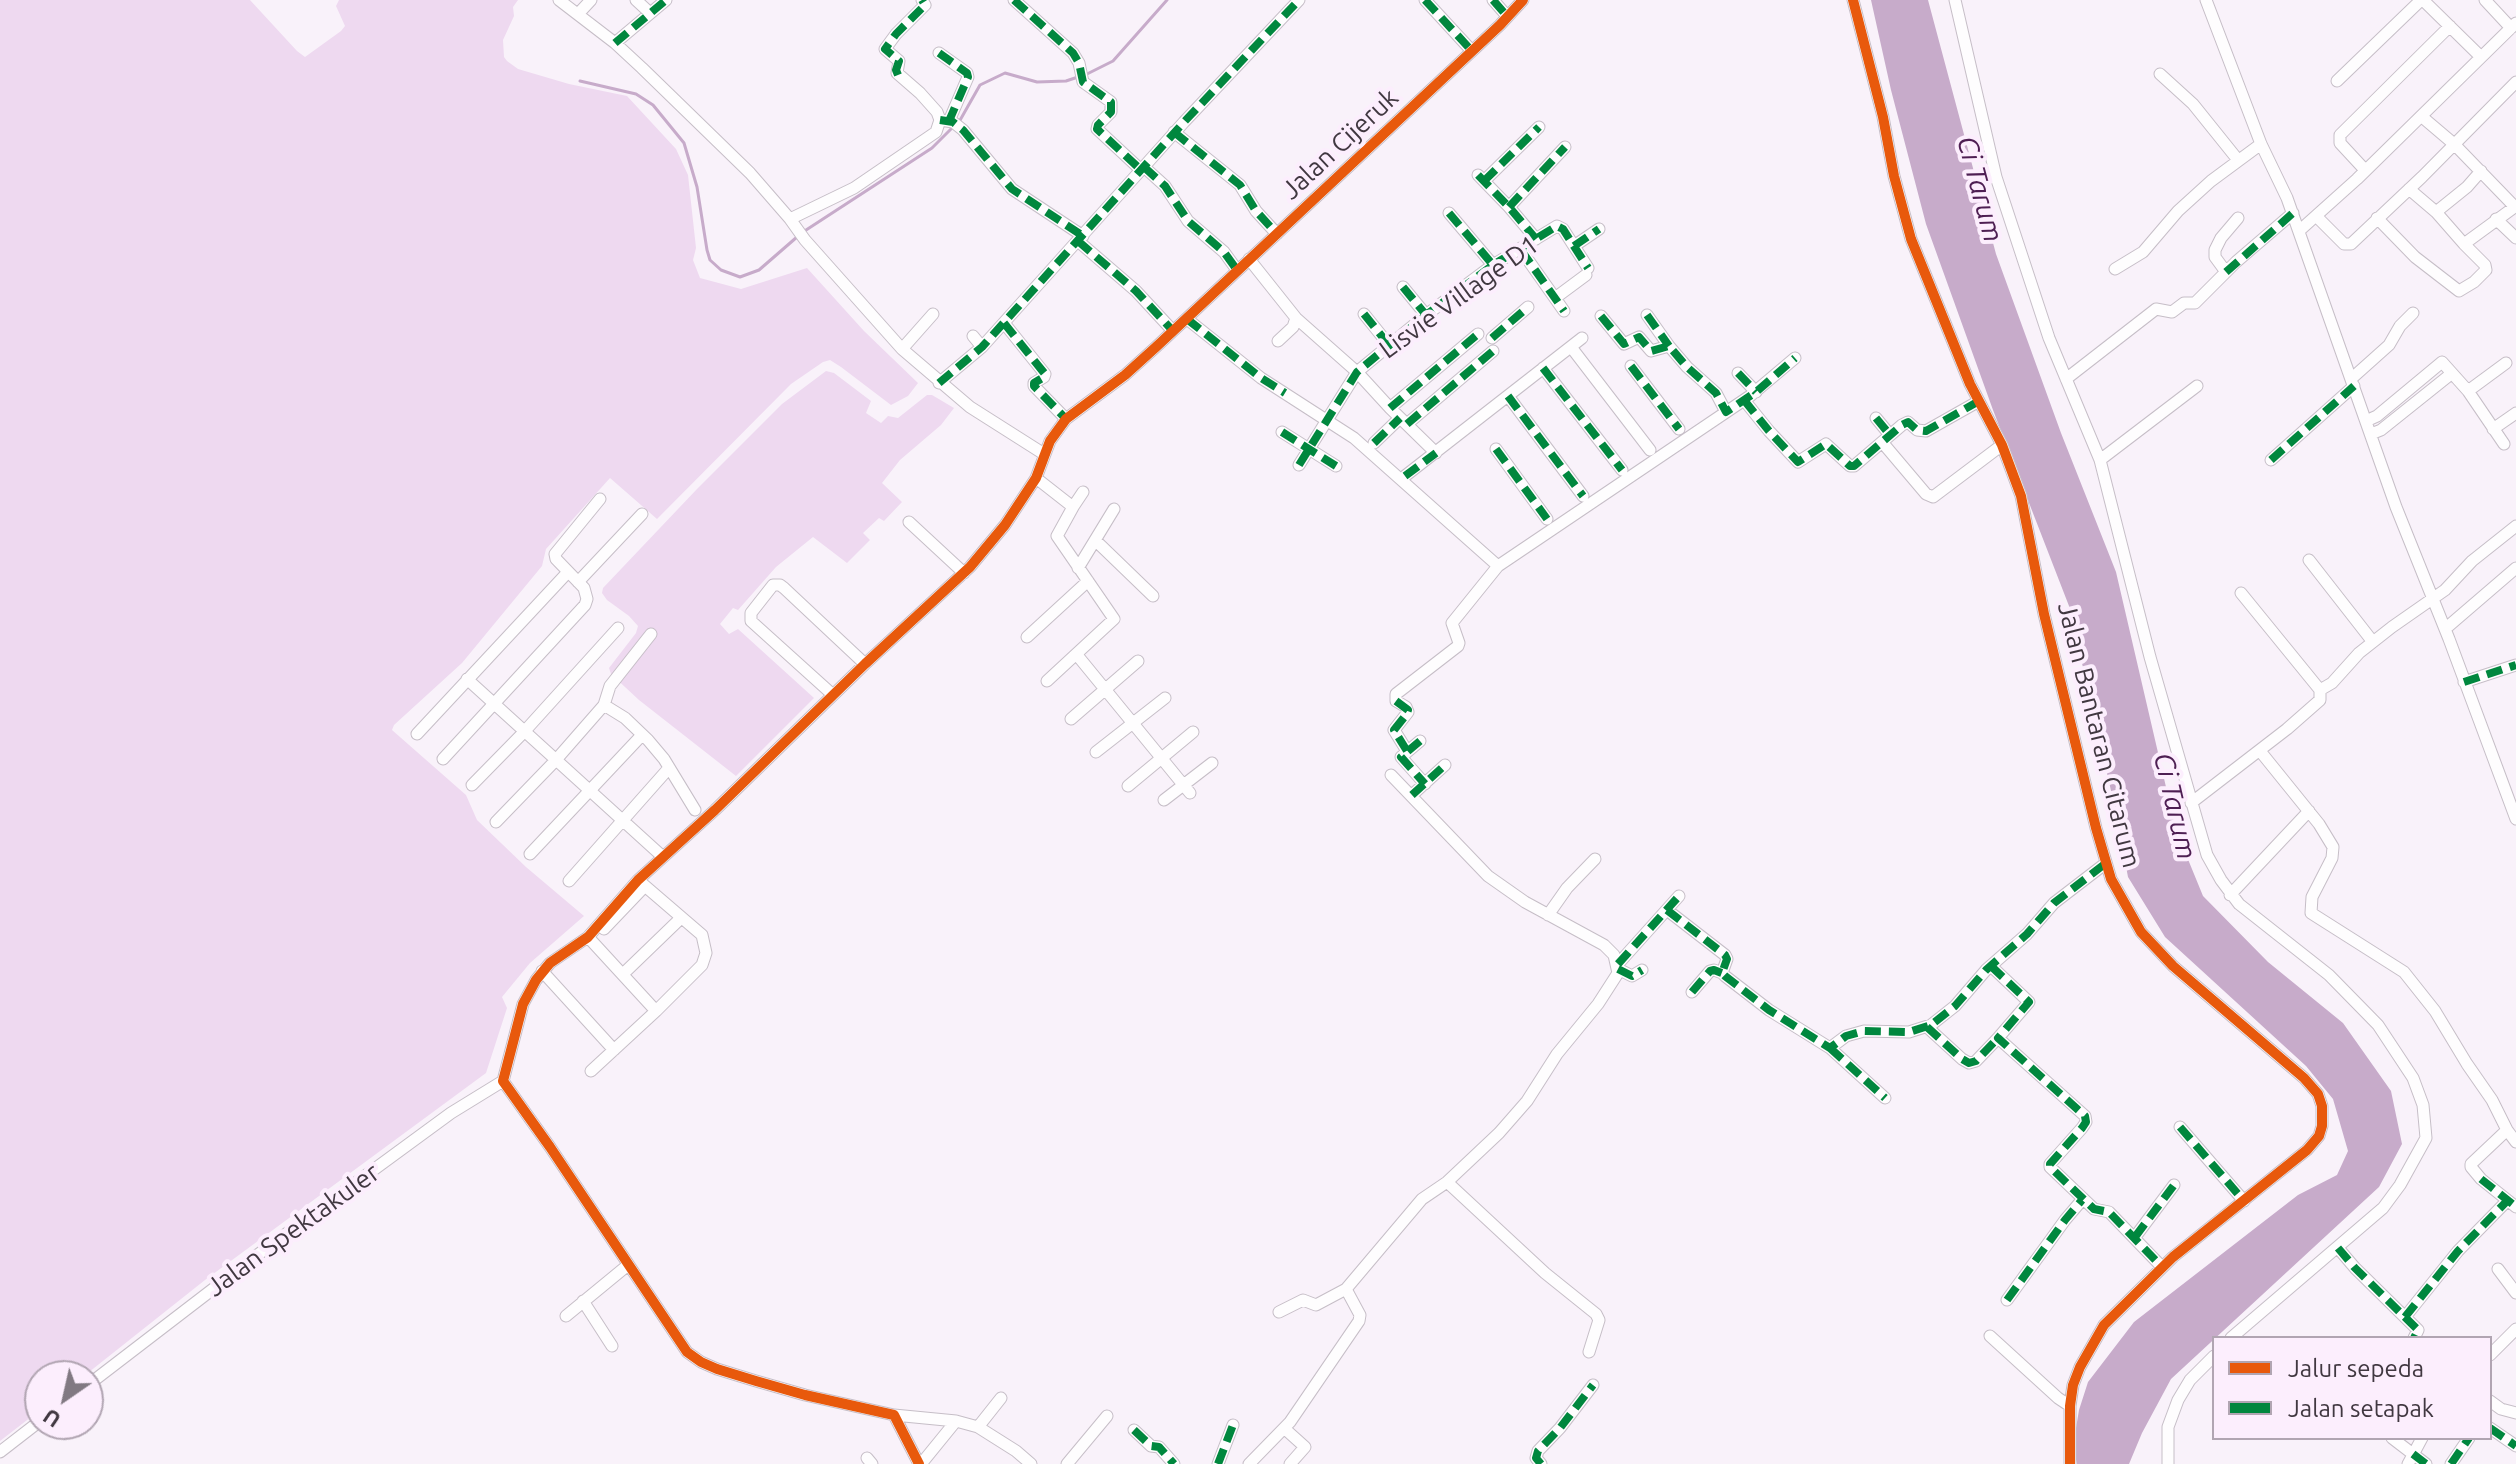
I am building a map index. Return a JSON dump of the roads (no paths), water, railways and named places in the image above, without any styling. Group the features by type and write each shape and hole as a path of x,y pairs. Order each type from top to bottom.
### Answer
{"street":[{"path":"559,0 615,43 750,173 902,349 939,383 1000,428 1044,454"},
{"path":"578,14 591,0"},
{"path":"636,0 650,13"},
{"path":"615,43 666,0"},
{"path":"922,0 925,5 885,49 899,61 897,73 930,102 1012,189 1080,239 1136,291 1173,331"},
{"path":"1014,0 1073,53 1081,74 1112,105 1111,112 1097,129 1165,186 1188,221 1224,252 1237,270"},
{"path":"939,383 982,347 1174,132 1299,0"},
{"path":"1493,0 1507,16"},
{"name":"Jalan Cijeruk","path":"1066,419 1125,375 1187,319 1523,0"},
{"name":"Jalan Bantaran Citarum","path":"1853,0 1911,239 1948,333 2002,445 2021,496 2044,614 2111,879 2141,932 2173,966 2270,1048 2318,1094 2323,1116 2319,1136 2307,1150 2162,1267 2104,1325 2073,1385 2070,1464"},
{"path":"1955,0 1996,177 2049,338 2100,460 2150,657 2207,855 2230,895 2329,975 2378,1025 2413,1078 2423,1105 2426,1138 2400,1185 2383,1208 2233,1336"},
{"path":"2206,0 2261,144 2293,213 2396,507 2516,819"},
{"path":"2337,81 2422,0 2480,56"},
{"path":"2299,231 2514,25 2485,0"},
{"path":"1430,2 1471,50"},
{"path":"2365,170 2340,143 2340,135 2450,26"},
{"path":"792,221 854,188 950,123 968,77 967,73 939,53"},
{"path":"2160,74 2193,104 2238,160"},
{"path":"2317,217 2347,245 2351,244 2514,86"},
{"path":"2421,116 2516,206 2464,244"},
{"path":"1536,239 1481,178 1539,127"},
{"path":"1174,132 1240,185 1256,211 1277,234"},
{"path":"2115,269 2143,252 2198,192 2261,144"},
{"path":"1509,207 1565,147"},
{"path":"2436,212 2481,171"},
{"path":"2377,218 2415,257 2459,291 2474,282 2486,270 2485,265 2436,212 2409,189"},
{"path":"1449,213 1493,265"},
{"path":"2066,379 2156,309 2172,312 2184,303 2195,303 2293,213"},
{"path":"2226,272 2215,257 2215,250 2238,218"},
{"path":"2496,219 2516,238"},
{"name":"Lisvie Village D1","path":"1299,465 1357,372 1426,315 1493,265 1557,226 1563,229 1574,246"},
{"path":"1555,298 1587,272 1574,246 1599,229"},
{"path":"1521,250 1564,311"},
{"path":"1249,259 1296,318 1357,372 1436,453"},
{"path":"1403,287 1426,315"},
{"path":"1492,338 1528,307"},
{"path":"2271,460 2389,345 2400,326 2413,313"},
{"path":"902,349 933,314"},
{"path":"1364,314 1389,345"},
{"path":"1647,315 1687,367 1716,393 1726,412"},
{"path":"1601,316 1622,344 1655,327"},
{"path":"1278,341 1293,327 1296,318"},
{"path":"1187,319 1261,378 1329,420 1365,447 1498,566"},
{"path":"1004,323 1045,374 1034,386 1066,419 1044,454 1036,478 995,539 964,573 663,857 590,939 542,971 523,1004 503,1081 687,1352 701,1362 805,1395 894,1415 956,1421 978,1427 1031,1464"},
{"path":"1390,408 1478,334"},
{"path":"973,336 982,347"},
{"path":"1639,337 1651,351 1669,346"},
{"path":"1405,476 1582,338"},
{"path":"1571,347 1650,450"},
{"path":"1374,443 1493,351"},
{"path":"1407,751 1394,730 1408,712 1396,701 1396,694 1458,646 1452,623 1498,566 1756,392 1795,358"},
{"path":"2366,421 2377,416 2442,362 2468,391 2504,444"},
{"path":"2468,391 2506,363"},
{"path":"1631,366 1679,429"},
{"path":"1543,368 1622,470"},
{"path":"1738,373 1756,392"},
{"path":"2371,434 2381,430 2451,374"},
{"path":"2100,460 2197,386"},
{"path":"1508,396 1583,496"},
{"path":"1744,400 1799,462 1826,444 1846,465 1854,466 1908,422 1917,430 1926,431 1979,401"},
{"path":"2493,429 2516,413"},
{"path":"1876,418 1886,439 1926,494 1933,497 2002,445"},
{"path":"1282,432 1336,466"},
{"path":"1496,449 1547,519"},
{"path":"1036,478 1073,507"},
{"path":"1047,681 1114,619 1056,535 1083,492"},
{"path":"443,759 585,605 586,593 556,559 556,551 600,499"},
{"path":"1078,568 1114,509"},
{"path":"578,582 642,514"},
{"path":"909,522 964,573"},
{"path":"2320,690 2332,683 2359,653 2445,590 2472,561 2516,526"},
{"path":"1095,540 1153,596"},
{"path":"2309,560 2373,642"},
{"path":"2445,629 2516,568"},
{"path":"417,734 568,572"},
{"path":"1027,637 1088,581"},
{"path":"833,695 751,621 751,613 773,585 780,585 865,664"},
{"path":"2191,803 2260,751 2320,700 2320,690 2241,593"},
{"path":"472,785 618,628"},
{"path":"496,822 604,705 610,686 651,634"},
{"path":"1077,655 1187,789"},
{"path":"1071,719 1138,661"},
{"path":"2464,682 2516,665"},
{"path":"467,679 663,857"},
{"path":"1096,752 1165,698"},
{"path":"604,705 625,718 664,759 695,810"},
{"path":"1128,786 1193,732"},
{"path":"530,854 642,735"},
{"path":"1420,741 1402,759 1425,784"},
{"path":"2260,751 2309,811 2333,847 2332,858 2312,897 2311,913 2404,972 2414,982 2516,1142"},
{"path":"1164,800 1187,789 1212,763"},
{"path":"1412,795 1445,765"},
{"path":"569,881 669,768"},
{"path":"1391,775 1488,876 1548,915 1604,945 1614,955 1618,967 1632,976 1642,970"},
{"path":"2230,895 2309,811"},
{"path":"1548,915 1567,888 1595,859"},
{"path":"1830,1048 1846,1036 1864,1031 1909,1032 1927,1027 1955,1006 2054,903 2106,863"},
{"path":"591,1071 706,959 702,935 642,883"},
{"path":"1279,1312 1303,1300 1319,1304 1346,1289 1422,1199 1447,1182 1499,1133 1527,1101 1557,1054 1598,1004 1615,978 1618,967 1679,896"},
{"path":"1667,910 1725,955 1727,959 1722,973"},
{"path":"623,974 681,918"},
{"path":"590,939 656,1011"},
{"path":"1927,1027 1962,1059 1969,1063 1976,1061 2029,1002 1991,966"},
{"path":"542,971 614,1050"},
{"path":"1692,992 1710,971 1722,973 1769,1010 1830,1048 1885,1098"},
{"path":"1998,1038 2085,1116 2086,1122 2082,1128 2050,1165 2082,1200 2094,1209 2109,1212 2162,1267"},
{"name":"Jalan Spektakuler","path":"104,1373 451,1113 503,1081"},
{"path":"2180,1127 2244,1201"},
{"path":"2405,1317 2458,1251 2511,1204 2481,1179 2471,1164 2507,1130"},
{"path":"1447,1182 1545,1273 1596,1314 1599,1320 1589,1352"},
{"path":"2135,1237 2174,1185"},
{"path":"2007,1300 2082,1200"},
{"path":"2338,1248 2419,1330 2415,1336"},
{"path":"566,1316 628,1265"},
{"path":"2498,1269 2516,1293"},
{"path":"1249,1464 1285,1429 1360,1319 1346,1289"},
{"path":"583,1301 612,1346"},
{"path":"2492,1353 2516,1329"},
{"path":"1990,1336 2070,1406"},
{"path":"2168,1464 2168,1427 2178,1400 2190,1380 2212,1358"},
{"path":"1541,1464 1536,1458 1538,1451 1593,1385"},
{"path":"978,1427 1001,1398"},
{"path":"2492,1402 2516,1413"},
{"path":"894,1415 920,1464 956,1421"},
{"path":"1067,1464 1107,1416"},
{"path":"1218,1464 1233,1425"},
{"path":"1285,1429 1305,1447 1290,1464"},
{"path":"2492,1429 2516,1446"},
{"path":"1134,1430 1151,1446 1159,1447 1174,1464"},
{"path":"0,1452 24,1433"},
{"path":"2394,1440 2410,1459 2426,1464"},
{"path":"2410,1459 2421,1440"},
{"path":"2451,1464 2468,1440"}],"waterway":[{"path":"1085,75 1113,61 1167,0"},
{"path":"959,122 980,85 1005,73 1037,82 1066,81 1078,77"},
{"path":"580,81 636,94 653,105 684,143 697,187 707,250 710,260 721,270 740,277 759,270 797,237"},
{"path":"803,232 932,148 953,127"}],"water label":[{"name":"Ci Tarum","path":"1980,189"},
{"name":"Ci Tarum","path":"2175,806"}]}
